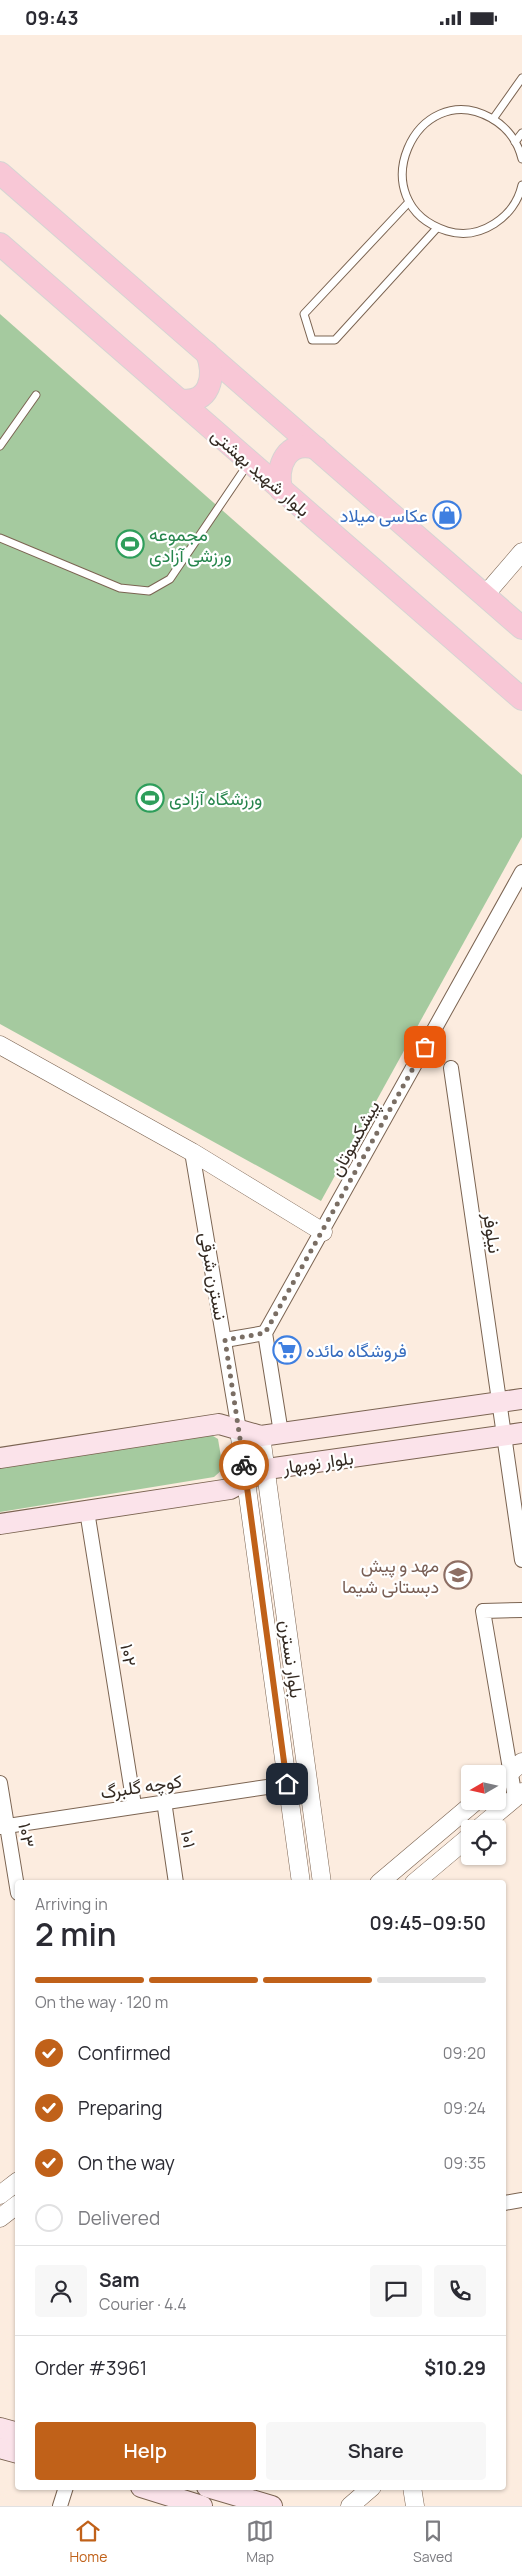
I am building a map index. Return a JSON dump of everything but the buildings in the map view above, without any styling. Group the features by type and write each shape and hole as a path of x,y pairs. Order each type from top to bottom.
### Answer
{"main road":[{"path":"0,173 522,628"},
{"name":"بلوار شهید بهشتی","path":"0,244 522,699"},
{"path":"179,400 194,400 202,396 211,383 212,372 207,353"},
{"path":"281,490 280,469 286,453 298,446 316,448"},
{"name":"بلوار نوبهار","path":"0,1459 218,1424 239,1430 271,1434 522,1399"},
{"name":"بلوار نوبهار","path":"0,1523 230,1489 267,1469 513,1435"},
{"path":"0,2428 15,2432"},
{"path":"0,2448 15,2452"},
{"path":"151,2490 202,2506"},
{"path":"218,2490 272,2506"}],"street":[{"path":"485,595 522,552"},
{"name":"پیشکسوتان","path":"265,1333 522,872"},
{"path":"0,1045 192,1152 323,1232"},
{"name":"نیلوفر","path":"451,1068 499,1403 513,1435 522,1560"},
{"name":"نسترن شرقی","path":"192,1152 239,1430"},
{"path":"225,1340 265,1333 271,1434"},
{"name":"بلوار نسترن","path":"239,1430 301,1880"},
{"name":"بلوار نسترن","path":"271,1434 267,1469 322,1880"},
{"name":"۱۰۲","path":"87,1511 134,1805"},
{"path":"489,1820 518,1795 510,1773 483,1611 522,1610"},
{"name":"۱۰۳","path":"0,1783 3,1826 15,1880"},
{"name":"کوچه گلبرگ","path":"3,1826 134,1805 287,1784"},
{"name":"۱۰۱","path":"164,1801 176,1880"},
{"path":"383,1880 465,1810"},
{"path":"418,1880 461,1844"},
{"path":"0,2195 15,2183"},
{"path":"506,2203 522,2200"},
{"path":"0,2218 15,2206"},
{"path":"60,2506 65,2490"},
{"path":"350,2506 369,2490"},
{"path":"412,2490 415,2506"}],"lane":[{"path":"493,119 522,78"},
{"path":"522,159 508,131 493,119 475,112 450,112 427,122 417,131 404,153 402,165 404,191 409,202 422,217 437,228 462,233 487,228 508,213 515,203 522,185"},
{"path":"515,142 522,133"},
{"path":"409,202 304,314 312,341 335,340 437,228"},
{"path":"0,446 36,395"},
{"path":"0,538 120,588 149,591 170,579 250,462"}],"green space":[{"name":"مجموعه ورزشی آزادی","path":"0,314 522,775 522,837 321,1201 0,1024"},
{"path":"208,1433 218,1439 223,1469 214,1477 0,1512 0,1468"}],"way so far":[{"path":"244,1465 225,1340 265,1333 425,1047"}],"place":[{"name":"عکاسی میلاد","path":"447,515"},
{"name":"مجموعه ورزشی آزادی","path":"130,544"},
{"name":"ورزشگاه آزادی","path":"150,798"},
{"name":"فروشگاه مائده","path":"287,1350"},
{"name":"مهد و پیش دبستانی شیما","path":"458,1575"}],"route":[{"path":"244,1465 287,1784"}]}
